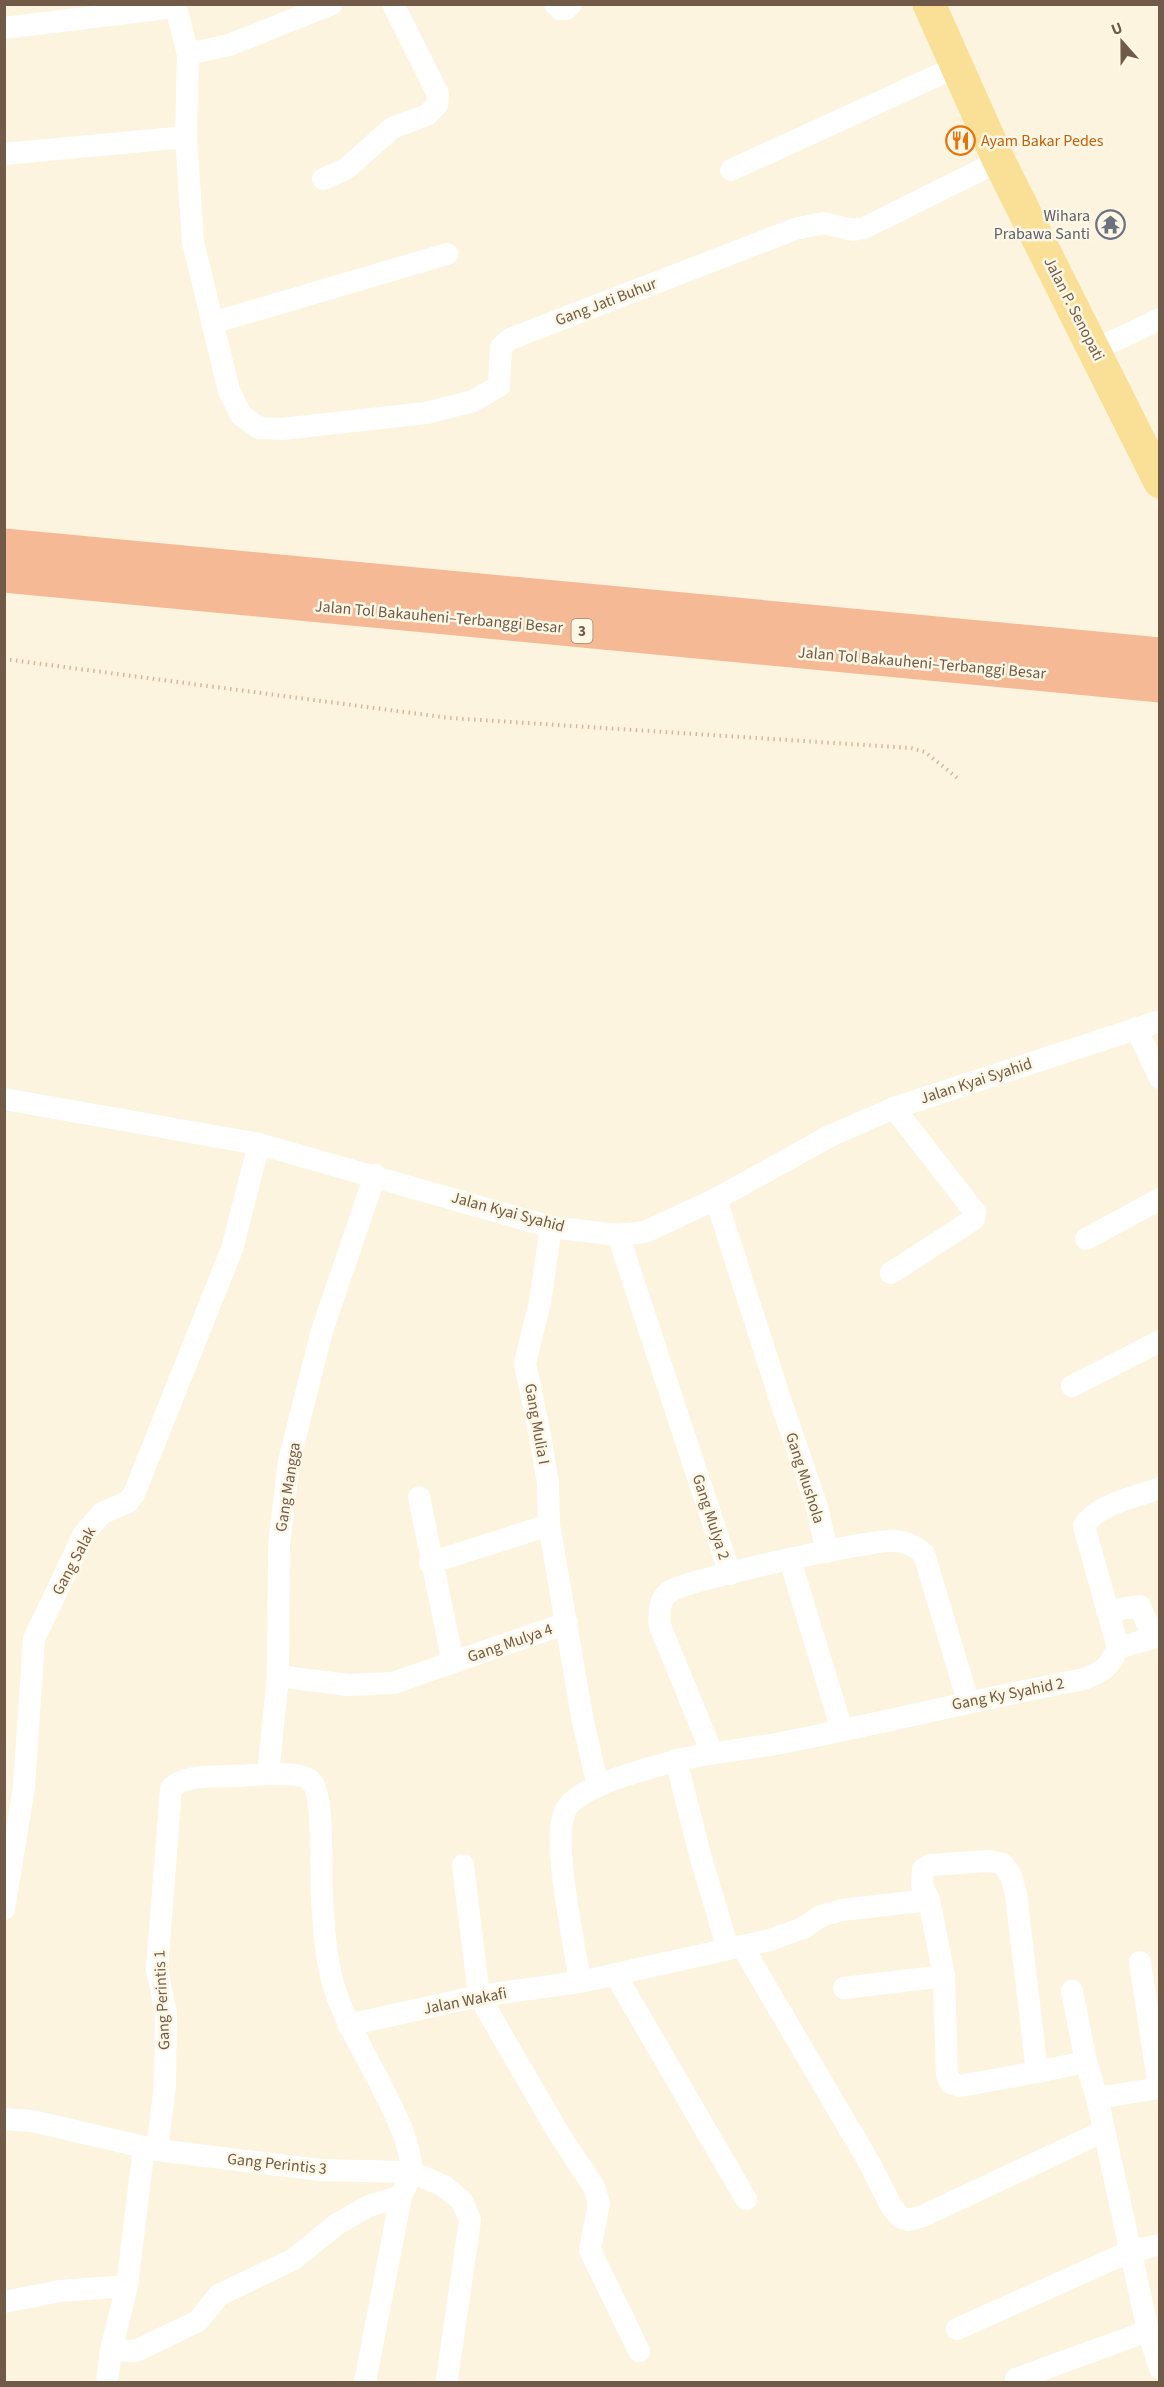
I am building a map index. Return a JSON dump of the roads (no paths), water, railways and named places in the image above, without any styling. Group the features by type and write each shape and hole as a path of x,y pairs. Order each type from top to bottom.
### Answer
{"highway":[{"name":"Jalan Tol Bakauheni–Terbanggi Besar","path":"4,545 1160,654"},
{"name":"Jalan Tol Bakauheni–Terbanggi Besar","path":"4,576 1160,686"}],"main road":[{"name":"Jalan P. Senopati","path":"929,4 999,161 1155,464"}],"street":[{"path":"188,54 230,45 332,4"},
{"path":"323,179 346,169 392,128 427,115 437,105 438,94 393,4"},
{"path":"555,4 560,9 566,9 571,4"},
{"path":"4,28 175,6 188,54 186,137 193,242 212,323 447,254"},
{"path":"731,170 956,67"},
{"path":"4,154 186,137"},
{"name":"Gang Jati Buhur","path":"212,323 229,391 241,415 259,428 282,429 426,413 473,401 499,386 501,347 510,339 795,229 823,223 853,230 864,228 999,161"},
{"path":"1095,350 1160,319"},
{"name":"Jalan Kyai Syahid","path":"4,1099 259,1144 375,1175 551,1227 618,1235 645,1232 716,1198 830,1136 894,1108 1160,1021"},
{"path":"1136,1028 1160,1078"},
{"path":"891,1273 974,1219 975,1212 894,1108"},
{"name":"Gang Salak","path":"6,1897 24,1787 34,1639 84,1534 102,1513 128,1502 134,1494 232,1249 259,1144"},
{"name":"Gang Mangga","path":"268,1774 278,1676 279,1545 289,1461 322,1331 375,1175"},
{"name":"Gang Mushola","path":"716,1198 780,1400 817,1507 827,1552"},
{"path":"1086,1239 1160,1199"},
{"name":"Gang Mulia I","path":"551,1227 540,1302 525,1363 548,1484 549,1525 583,1722 598,1786"},
{"name":"Gang Mulya 2","path":"618,1235 730,1574 670,1591 663,1599 659,1611 660,1626 712,1753"},
{"path":"1072,1386 1160,1341"},
{"path":"1107,1611 1140,1606 1153,1638 1118,1648 1107,1611 1084,1526 1088,1519 1102,1510 1160,1488"},
{"path":"419,1497 430,1563 453,1663"},
{"path":"430,1563 549,1525"},
{"path":"730,1574 827,1552 890,1541 910,1543 924,1554 969,1701"},
{"path":"790,1560 842,1730"},
{"name":"Gang Mulya 4","path":"278,1676 348,1685 393,1683 567,1623"},
{"name":"Gang Ky Syahid 2","path":"676,1761 712,1753 784,1743 969,1701 1083,1679 1110,1665 1118,1648"},
{"path":"580,1982 561,1853 565,1812 573,1801 598,1786 676,1761 700,1855 735,1947 870,2164 891,2206 900,2217 909,2220 923,2216 1104,2131"},
{"path":"268,1774 300,1776 311,1781 316,1790 320,1817 322,1898 330,1967 336,1995 348,2025 403,2132 411,2172 401,2196 365,2382"},
{"name":"Gang Perintis 1","path":"107,2382 111,2350 127,2286 150,2149 165,2086 166,2013 157,1969 171,1789 183,1780 268,1774"},
{"path":"1037,2072 1016,1894 1011,1876 1003,1864 989,1861 930,1865 923,1869 922,1885 929,1900 944,1976 947,2075 951,2083 960,2086 1037,2072 1086,2062"},
{"path":"464,1865 479,1996 559,2134 594,2187 599,2203 590,2250 639,2351"},
{"name":"Jalan Wakafi","path":"348,2025 479,1996 580,1982 735,1947 785,1935 821,1916 842,1910 929,1900"},
{"path":"1097,2098 1159,2088 1140,1962"},
{"path":"615,1974 746,2199"},
{"path":"844,1988 944,1976"},
{"path":"1072,1991 1086,2062 1097,2098 1148,2331 1160,2368"},
{"path":"4,2120 32,2121 150,2149"},
{"name":"Gang Perintis 3","path":"150,2149 320,2170 411,2172"},
{"path":"411,2172 444,2186 462,2201 470,2220 447,2379"},
{"path":"111,2350 136,2351 198,2321 219,2295 294,2259 337,2224 369,2206 401,2196"},
{"path":"957,2329 1131,2251 1160,2245"},
{"path":"4,2302 60,2290 127,2286"},
{"path":"1016,2379 1148,2331"}],"place":[{"name":"Ayam Bakar Pedes","path":"960,141"},
{"name":"Wihara Prabawa Santi","path":"1111,225"}]}
